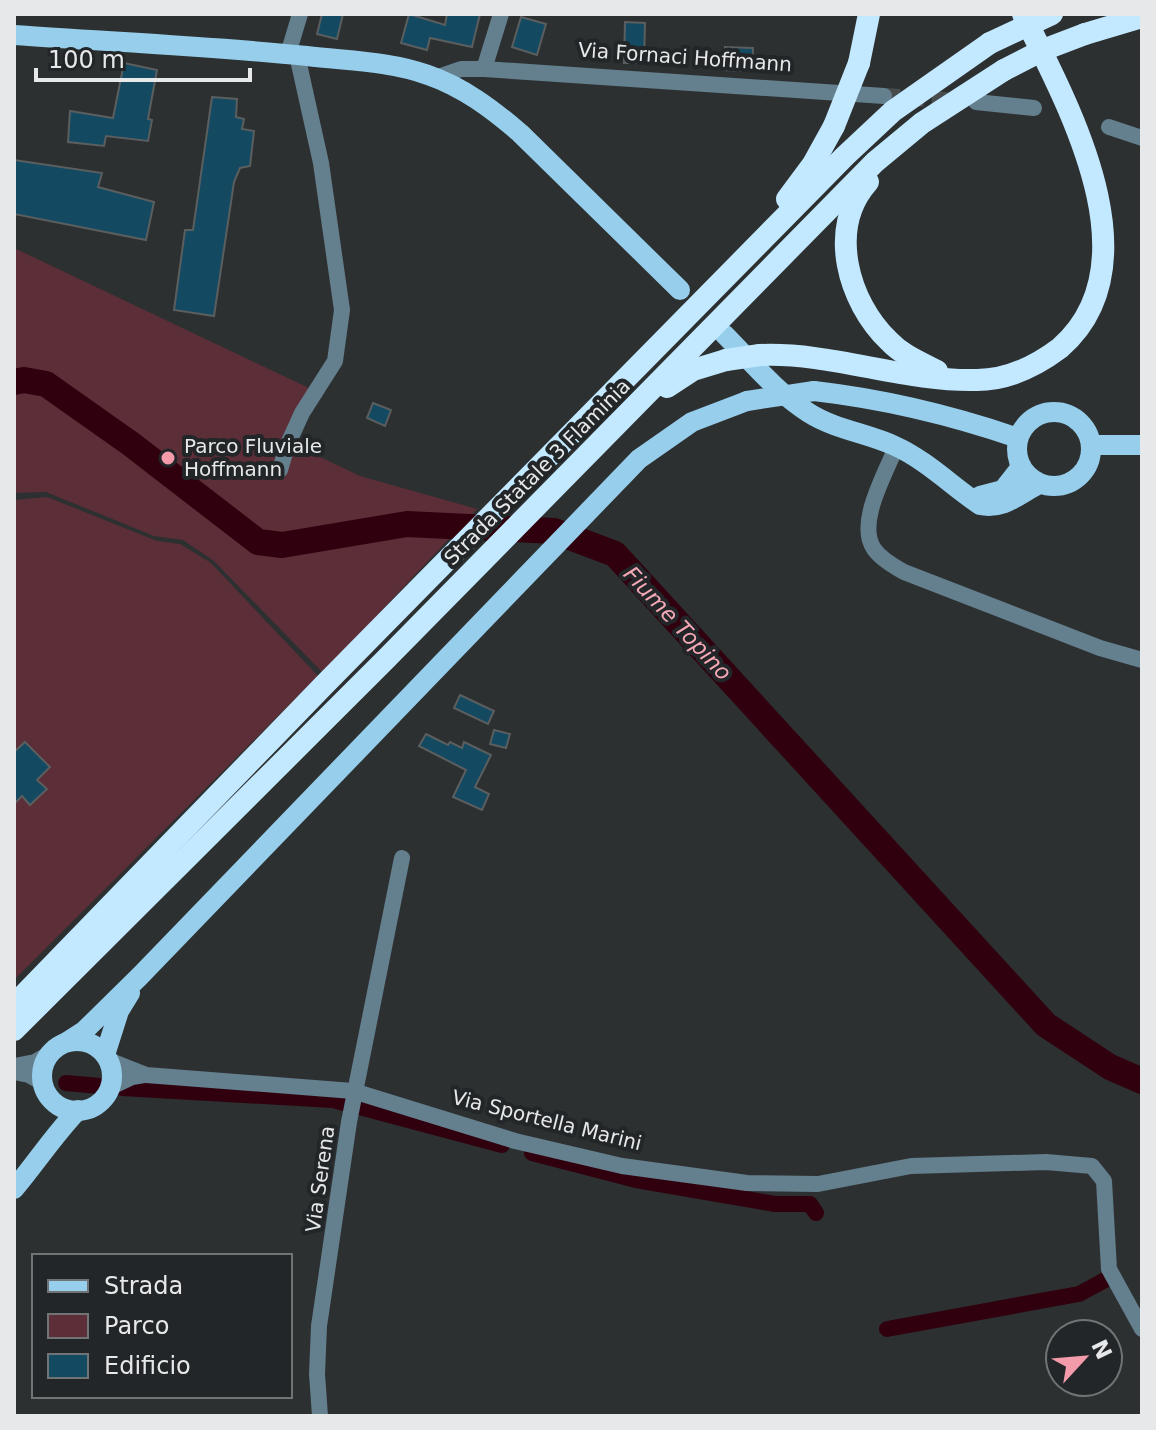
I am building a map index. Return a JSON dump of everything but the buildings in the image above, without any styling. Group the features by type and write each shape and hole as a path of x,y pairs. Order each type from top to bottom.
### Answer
{"highway":[{"path":"563,443 591,406 785,202 813,164 834,126 859,63 869,14"},
{"path":"582,462 621,432 676,380 693,370 726,360 760,355 808,356 952,379 979,380 1009,375 1040,362 1071,339 1093,312 1108,277 1112,248 1111,217 1084,139 1023,14"},
{"name":"Strada Statale 3 Flaminia","path":"14,1005 325,684 855,147 893,111 990,43 1052,14"},
{"name":"Strada Statale 3 Flaminia","path":"14,1030 582,462 875,162 922,123 1004,70 1043,50 1142,17"},
{"path":"922,123 908,142 864,186 858,197 845,237 846,265 869,318 887,340 904,354 952,379"}],"main road":[{"name":"Via Fornaci Hoffmann","path":"14,35 292,54 406,68 435,78 473,97 520,133 680,290"},
{"path":"724,334 793,402 812,415 896,447 918,459 980,505 992,507 1007,504 1039,484"},
{"path":"38,1161 49,1115 42,1073 58,1048 84,1031 140,976 639,459 692,422 747,401 814,391 857,396 959,418 1018,438"},
{"path":"1045,413 1069,415 1080,423 1091,445 1090,456 1080,476 1061,486 1039,484 1028,477 1017,457 1018,438 1033,418 1045,413"},
{"path":"1091,445 1142,445"},
{"path":"964,494 981,496 1003,490 1021,467"},
{"path":"14,1189 58,1131 78,1110 97,1104 109,1088 111,1069 106,1058 119,1011 140,976"},
{"name":"Via Sportella Marini","path":"58,1048 88,1043 106,1058"},
{"path":"45,1088 60,1106 78,1110"}],"street":[{"path":"280,470 302,413 335,361 342,310 321,163 292,54 300,14"},
{"path":"484,69 501,14"},
{"name":"Via Fornaci Hoffmann","path":"435,78 461,69 484,69 884,96"},
{"path":"976,102 1034,108"},
{"path":"1109,127 1142,138"},
{"path":"896,447 870,511 868,536 884,560 904,572 1100,648 1142,660"},
{"name":"Via Serena","path":"320,1416 317,1374 319,1326 353,1091 402,858"},
{"path":"14,1069 35,1062 58,1048"},
{"name":"Via Sportella Marini","path":"106,1058 146,1075 353,1091 515,1141 622,1166 747,1183 818,1184 911,1166 1046,1162 1092,1166 1104,1181 1109,1269 1142,1329"},
{"path":"14,1069 29,1075 45,1088"},
{"path":"109,1088 132,1077 146,1075"}],"green space":[{"name":"Parco Fluviale Hoffmann","path":"14,248 311,389 284,440 360,476 477,509 323,673 214,561 183,540 154,536 46,492 14,493"},
{"path":"47,497 157,541 180,544 211,563 318,676 14,980 14,500"}],"waterway":[{"name":"Fiume Topino","path":"14,382 24,380 46,384 131,444 258,542 282,545 407,524 554,531 615,554 1046,1025 1110,1067 1142,1081"},
{"path":"66,1083 100,1086"},
{"path":"122,1088 333,1100 502,1145"},
{"path":"532,1153 636,1180 775,1204 810,1204 816,1213"},
{"path":"887,1329 1079,1294 1105,1280"}],"tunnel":[{"path":"884,96 958,101"}],"place":[{"name":"Parco Fluviale Hoffmann","path":"168,458"}]}
